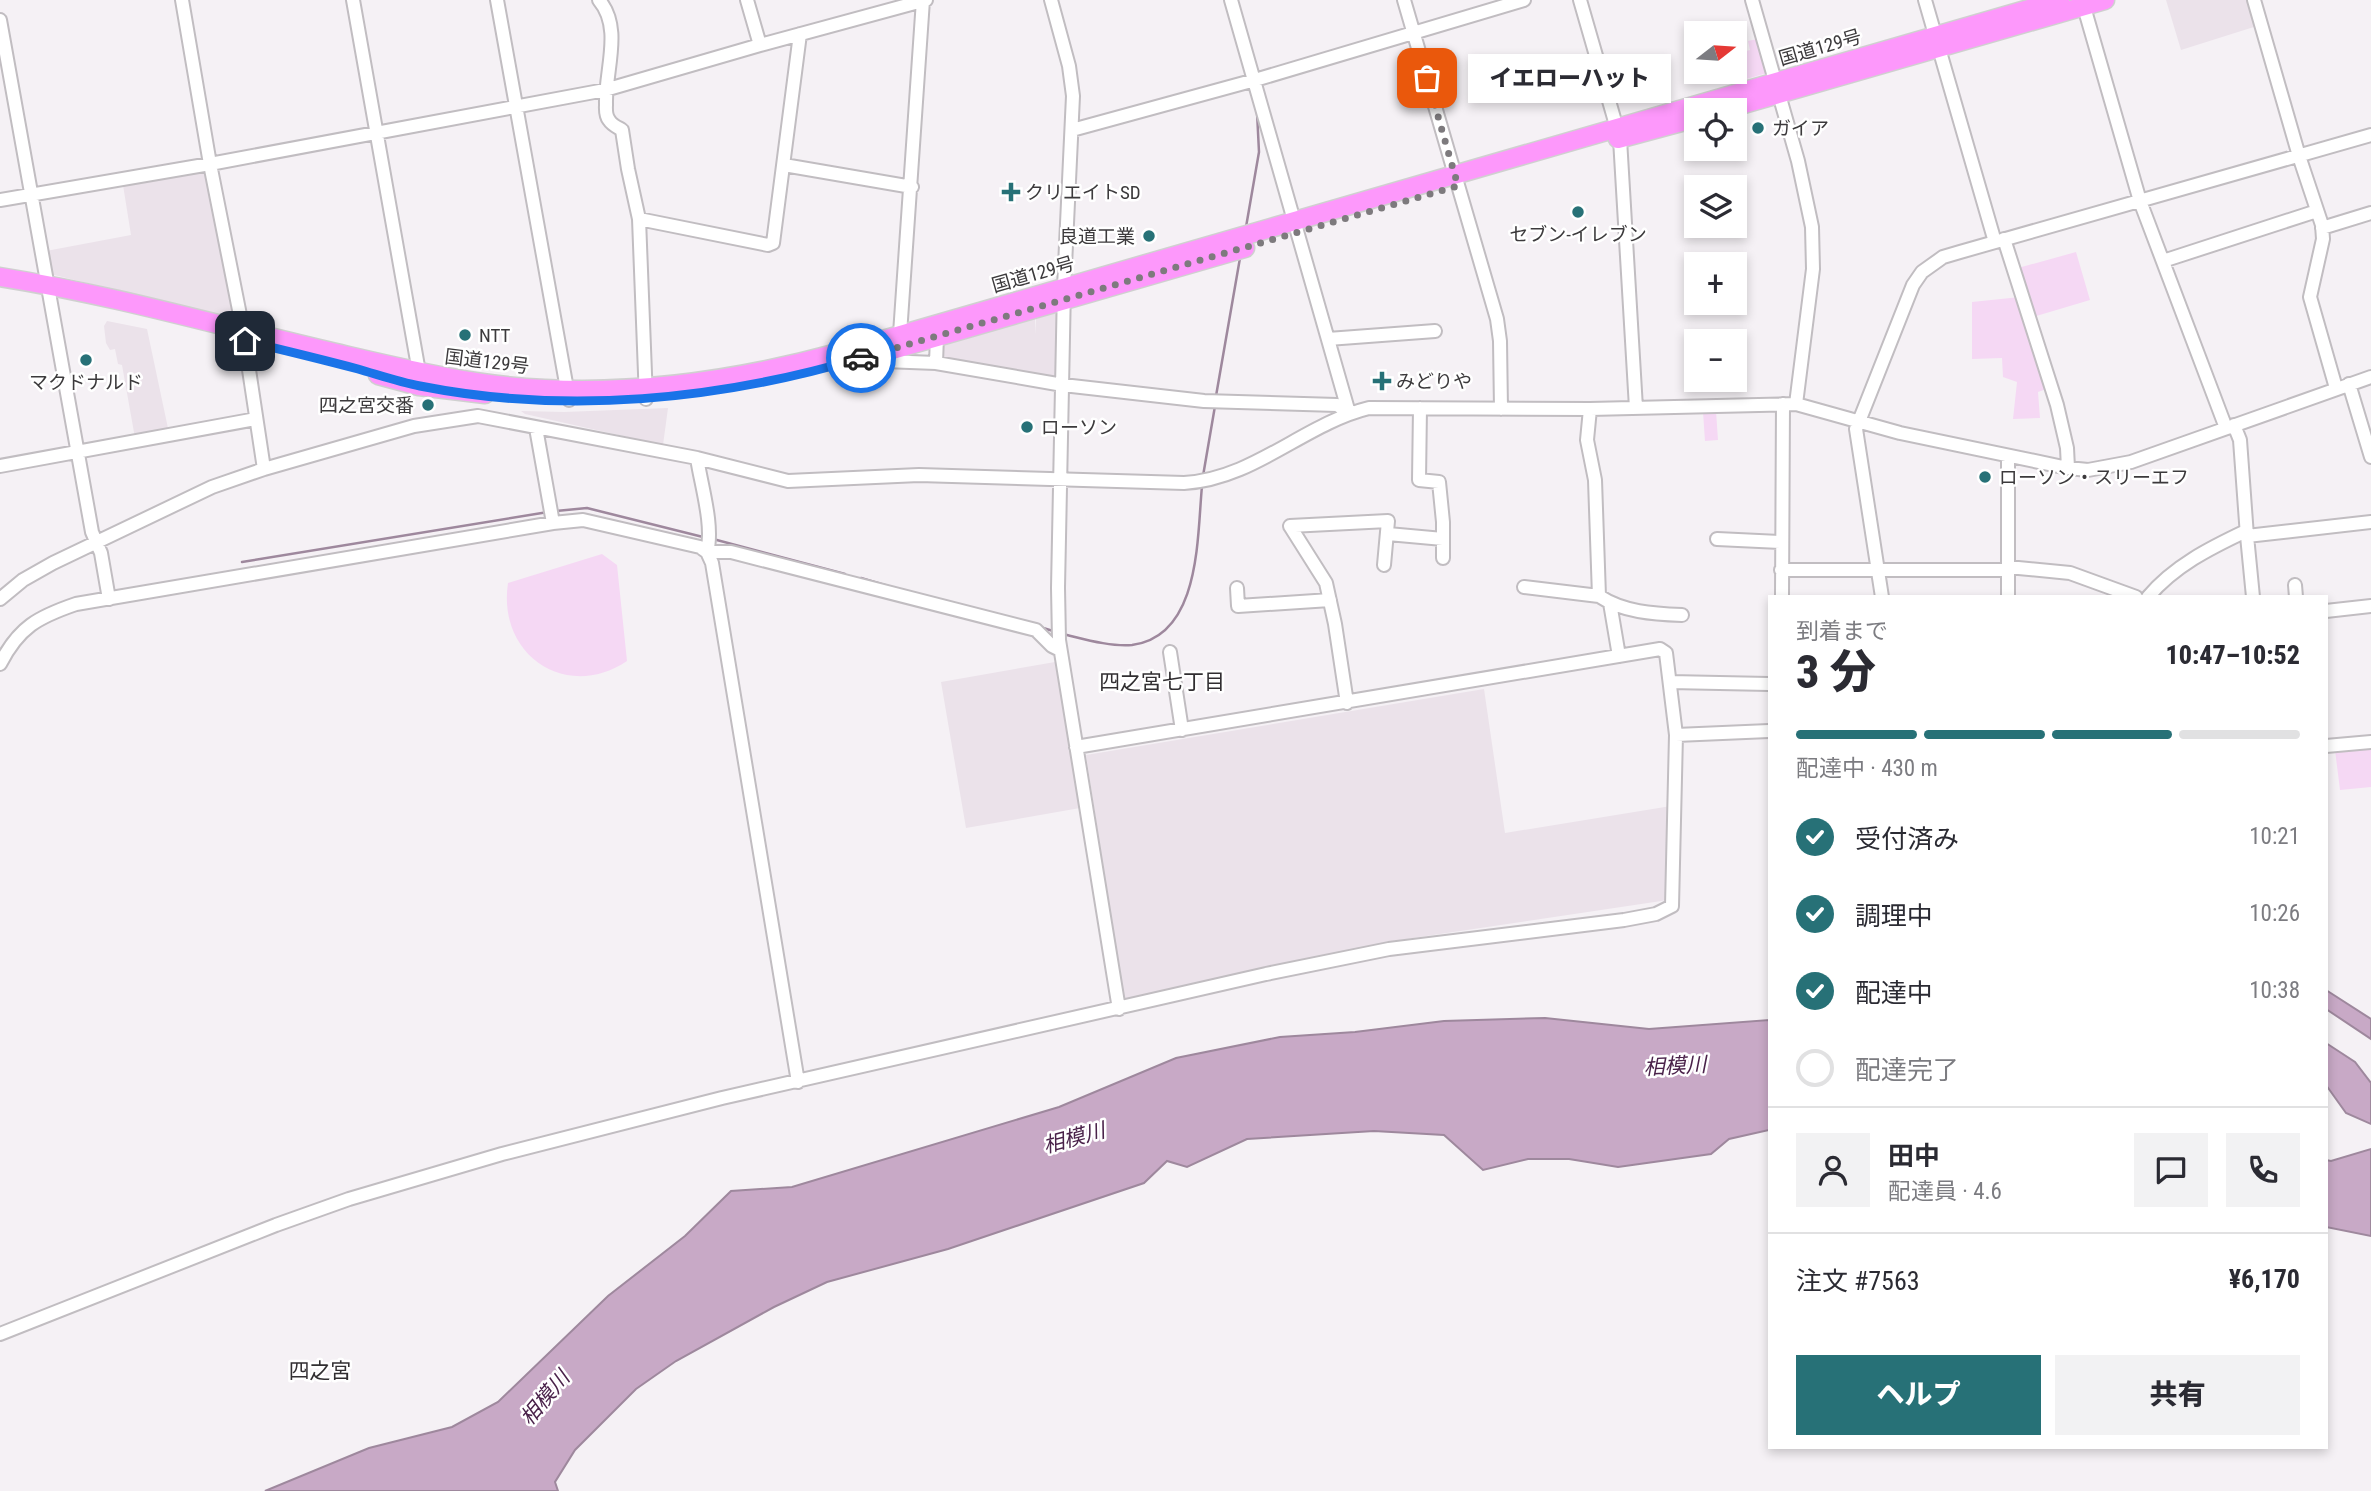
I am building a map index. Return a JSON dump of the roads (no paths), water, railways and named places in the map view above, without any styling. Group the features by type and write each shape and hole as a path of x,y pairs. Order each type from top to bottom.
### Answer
{"highway":[{"name":"国道129号","path":"1937,42 2060,0"},
{"name":"国道129号","path":"646,393 737,377 907,339 1937,42 2083,3 2105,0"},
{"name":"国道129号","path":"1747,100 1777,88"},
{"name":"国道129号","path":"1618,133 1684,120"},
{"name":"国道129号","path":"0,277 114,309 419,372 482,388"},
{"name":"国道129号","path":"0,287 47,290"},
{"name":"国道129号","path":"244,336 419,386 568,395 646,393 738,388 794,377 881,353 907,339 937,336 1064,293"}],"street":[{"path":"181,0 244,336 264,469"},
{"path":"353,0 419,372"},
{"path":"497,0 568,395"},
{"path":"599,0 605,7 611,30 606,117 610,123 622,130 639,219 646,393"},
{"path":"747,0 760,45"},
{"path":"0,200 606,90 924,0 912,187 907,339 915,362"},
{"path":"1051,0 1069,66 1073,96 1064,293 1060,645 1119,1009"},
{"path":"1231,0 1349,413"},
{"path":"1404,0 1497,319 1501,409"},
{"path":"1072,130 1255,80 1524,0"},
{"path":"1580,0 1618,133 1636,408"},
{"path":"1752,0 1798,161 1812,227 1813,269 1789,404 1782,595"},
{"path":"1925,0 2000,241 2057,405 2067,448 2068,468"},
{"path":"2254,0 2322,228 2323,239 2310,297 2371,457"},
{"path":"2083,3 2140,201 2230,426 2240,440 2253,595"},
{"path":"0,20 92,532 101,553 109,599"},
{"path":"639,219 768,246 773,243 800,34"},
{"path":"1882,595 1856,429 1896,323 1913,285 1922,272 1943,257 2371,135"},
{"path":"784,165 912,187"},
{"path":"2163,261 2317,211"},
{"path":"2322,228 2371,213"},
{"path":"1328,339 1435,331"},
{"path":"936,363 937,336"},
{"path":"881,353 884,361 936,363 1063,385 1205,401 1337,405 1349,413"},
{"path":"0,599 38,571 212,487 264,469 414,426 478,416 697,458 774,479 801,482 919,475 1061,481 1203,481 1253,463 1349,413 1382,407 1590,409 1789,404 2008,456 2088,470 2117,465 2371,377"},
{"path":"478,416 482,388"},
{"path":"1420,408 1419,480 1439,482 1443,558"},
{"path":"1590,409 1587,440 1595,480 1605,599 1619,656"},
{"path":"0,466 256,419"},
{"path":"536,428 553,523"},
{"path":"2008,456 2008,595"},
{"path":"697,458 708,541 798,1082"},
{"path":"0,664 15,640 30,624 47,614 76,604 583,520 700,547 708,541"},
{"path":"1347,703 1326,583 1290,526 1388,522 1384,565"},
{"path":"2150,595 2162,581 2205,551 2247,534 2371,522"},
{"path":"1388,534 1443,539"},
{"path":"1717,539 1782,541"},
{"path":"708,541 731,552 1036,631 1052,646 1060,645"},
{"path":"1782,570 1878,572 2008,569 2070,573 2130,595"},
{"path":"1524,587 1605,599 1632,611 1682,615"},
{"path":"1237,588 1238,606 1330,600"},
{"path":"2328,611 2371,606"},
{"path":"0,1334 275,1225 349,1199 502,1154 709,1101 1266,974 1389,949 1624,920 1666,910 1672,906 1676,735 1666,653 1660,649 1076,747"},
{"path":"1170,652 1182,730"},
{"path":"1670,682 1768,684"},
{"path":"1676,735 1768,731"},
{"path":"2328,746 2371,742"}],"water":[{"path":"2328,991 2371,1019 2371,1039 2328,1010"},
{"name":"相模川","path":"1545,1018 1649,1029 1768,1020 1768,1130 1729,1139 1711,1154 1618,1167 1569,1159 1528,1159 1483,1170 1444,1135 1374,1131 1247,1139 1187,1167 1167,1161 1144,1183 948,1249 827,1282 774,1307 676,1361 636,1389 575,1450 555,1482 558,1491 265,1491 369,1448 452,1427 498,1402 608,1296 685,1236 731,1191 792,1187 1059,1107 1176,1058 1280,1037 1355,1032 1444,1021"},
{"path":"2328,1044 2355,1062 2371,1083 2371,1124 2346,1113 2328,1088"},
{"path":"2371,1149 2371,1236 2328,1227 2328,1160"}],"waterway":[{"path":"1246,227 1259,152 1257,112"},
{"path":"1216,396 1240,258"},
{"path":"1203,476 1215,406"},
{"path":"1063,634 1106,644 1132,645 1155,638 1171,624 1183,604 1191,581 1199,531 1202,486"},
{"path":"556,511 587,508 703,537"},
{"path":"242,562 548,512"},
{"path":"713,539 845,574"},
{"path":"861,578 888,586"},
{"path":"1040,627 1053,631"}],"place":[{"name":"イエローハット","path":"1427,78"},
{"name":"ガイア","path":"1758,128"},
{"name":"クリエイトSD","path":"1011,192"},
{"name":"セブン-イレブン","path":"1578,212"},
{"name":"良道工業","path":"1149,236"},
{"name":"NTT","path":"465,335"},
{"name":"マクドナルド","path":"86,360"},
{"name":"みどりや","path":"1382,381"},
{"name":"四之宮交番","path":"428,405"},
{"name":"ローソン","path":"1027,427"},
{"name":"ローソン・スリーエフ","path":"1985,477"}],"district":[{"name":"四之宮七丁目","path":"1162,682"},
{"name":"四之宮","path":"320,1371"}]}
